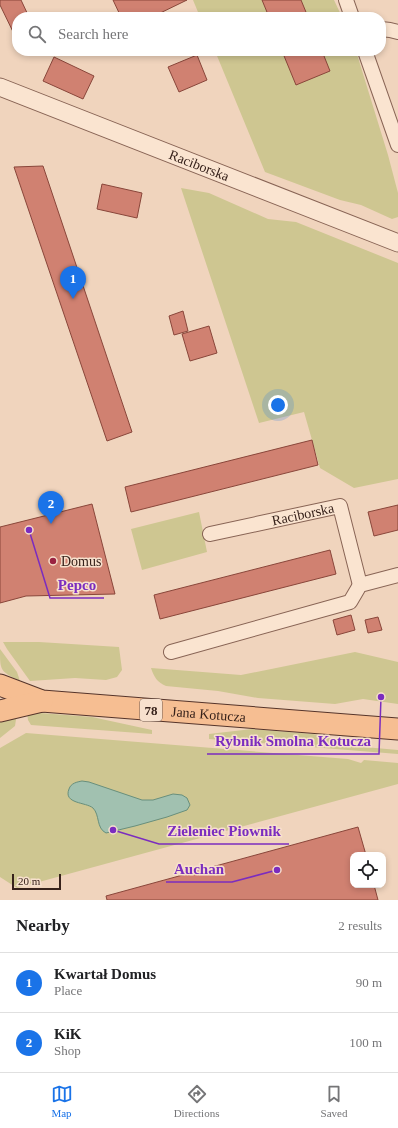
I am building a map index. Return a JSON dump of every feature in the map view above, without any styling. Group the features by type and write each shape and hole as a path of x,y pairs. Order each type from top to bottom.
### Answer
{"main road":[{"name":"Jana Kotucza","path":"0,685 42,701 398,729"},
{"name":"Jana Kotucza","path":"0,711 42,701"}],"street":[{"path":"346,0 350,12"},
{"path":"386,30 398,32"},
{"path":"367,56 398,145"},
{"name":"Raciborska","path":"0,87 398,243"},
{"name":"Raciborska","path":"210,534 340,506 360,585"},
{"path":"171,652 350,602 360,585 398,575"}],"shaded area":[{"path":"193,0 334,0 340,12 198,12"},
{"path":"217,56 358,56 398,193 398,217 392,219 361,205 340,200 265,172"},
{"path":"181,188 209,193 268,219 296,222 398,263 398,479 354,488 320,468 304,412 259,423"},
{"path":"199,512 207,552 142,570 131,529"},
{"path":"3,642 39,642 119,647 122,670 117,677 106,680 75,678 30,681"},
{"path":"0,649 17,672 20,681 2,670 0,662"},
{"path":"355,652 398,662 398,704 363,699 335,704 258,698 218,691 166,686 156,679 151,668 241,675"},
{"path":"27,712 92,717 152,730 152,734 31,725 28,720"},
{"path":"17,713 15,726 0,738 0,718"},
{"path":"252,729 313,734 364,747 398,750 398,754 209,739 209,734"},
{"path":"26,733 348,759 361,763 364,760 398,763 398,784 17,888 0,877 0,748"},
{"path":"82,781 142,800 153,800 173,794 182,795 187,798 190,805 187,810 167,817 106,833 99,825 97,814 93,808 76,802 69,797 68,794 71,785"}],"building":[{"path":"0,0 21,0 27,12 12,12 12,30 0,5"},
{"path":"113,0 187,0 162,12 119,12"},
{"path":"262,0 301,0 306,12 267,12"},
{"path":"197,56 207,80 179,92 168,67"},
{"path":"284,56 324,56 330,71 296,85"},
{"path":"54,57 94,76 83,99 43,81"},
{"path":"43,166 132,432 107,441 14,167"},
{"path":"102,184 142,193 137,218 97,209"},
{"path":"183,311 188,331 174,335 169,316"},
{"path":"209,326 217,353 190,361 182,334"},
{"path":"312,440 318,465 131,512 125,487"},
{"name":"Domus","path":"92,504 115,594 26,596 0,603 0,527"},
{"path":"398,505 398,530 374,536 368,512"},
{"path":"330,550 336,574 160,619 154,595"},
{"path":"351,615 355,630 337,635 333,620"},
{"path":"378,617 382,630 368,633 365,620"},
{"path":"358,827 365,852 350,852 350,888 375,888 378,900 107,900 106,896"}],"place":[{"name":"Kwartał Domus","path":"73,299"},
{"name":"KiK","path":"51,524"},
{"name":"Pepco","path":"29,530"},
{"name":"Domus","path":"53,561"},
{"name":"Rybnik Smolna Kotucza","path":"381,697"},
{"name":"Zieleniec Piownik","path":"113,830"},
{"name":"Auchan","path":"277,870"}]}
